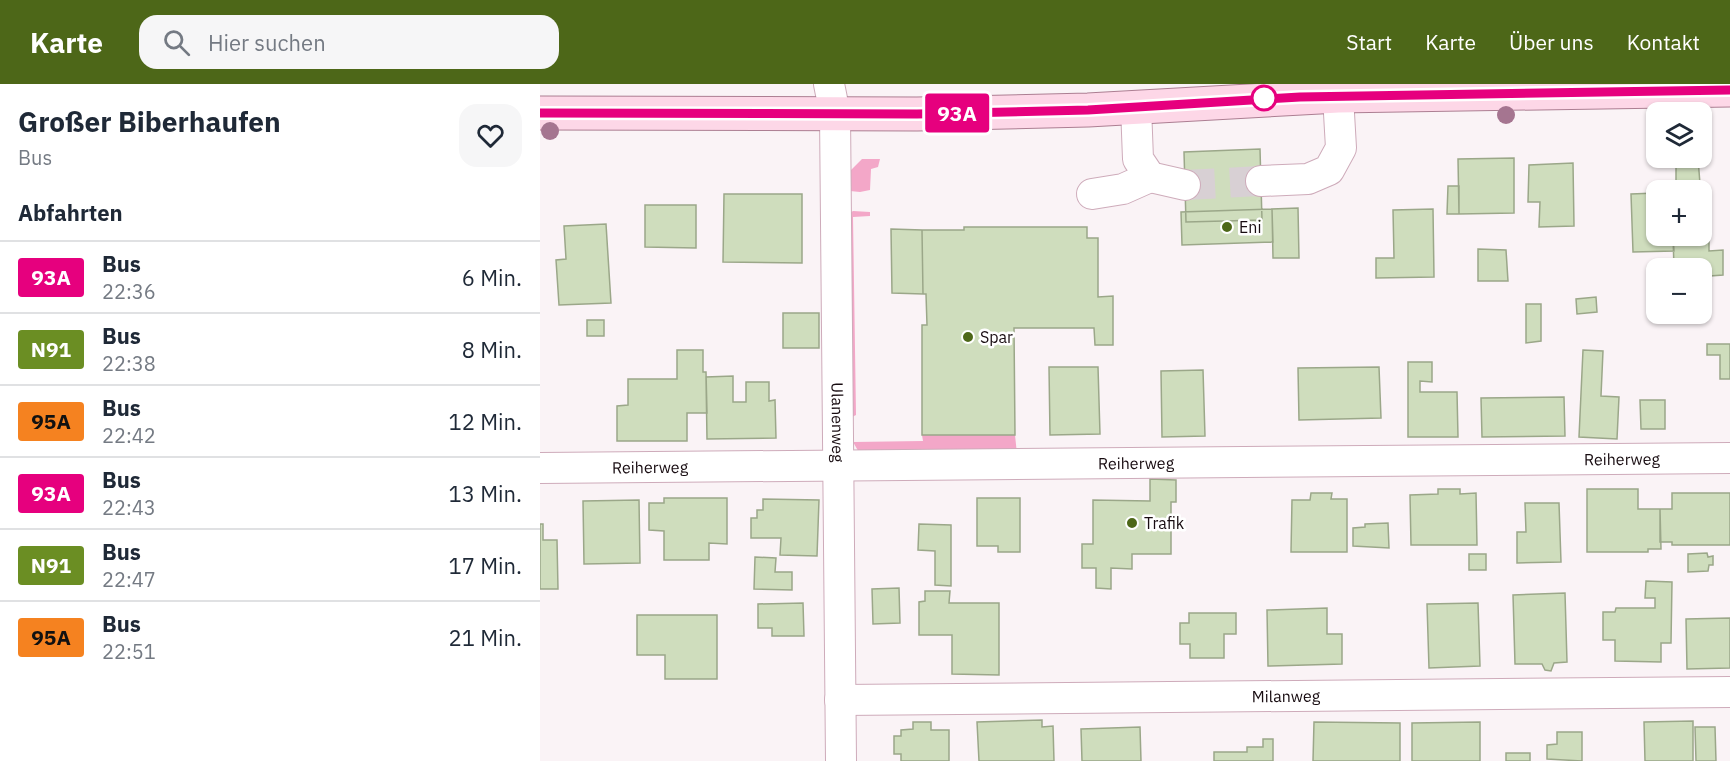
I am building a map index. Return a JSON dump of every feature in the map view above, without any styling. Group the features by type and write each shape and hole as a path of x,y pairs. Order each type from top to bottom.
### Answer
{"main road":[{"path":"540,112 832,99 917,114 1136,107 1262,98 1730,90"}],"street":[{"path":"1261,181 1308,179 1329,170 1341,148 1338,96"},
{"name":"Ulanenweg","path":"832,99 841,761"},
{"path":"1136,107 1138,159 1150,177"},
{"path":"1092,194 1123,189 1150,177 1185,184"},
{"name":"Reiherweg","path":"540,468 1730,458"},
{"name":"Milanweg","path":"840,700 1730,692"}],"shaded area":[{"path":"862,159 880,159 878,167 871,169 870,190 850,191 849,172"},
{"path":"853,211 870,212 870,216 853,217 856,415 852,417 850,213"},
{"path":"922,435 1015,435 1017,454 860,454 853,442 923,441"}],"building":[{"path":"1260,149 1262,220 1186,222 1184,152"},
{"path":"1514,158 1514,213 1459,214 1458,159"},
{"path":"1573,163 1574,226 1539,227 1540,202 1528,202 1529,165"},
{"path":"1676,168 1699,168 1700,180 1676,180"},
{"path":"1448,186 1459,186 1459,214 1447,214"},
{"path":"1646,193 1646,246 1674,246 1674,251 1633,252 1631,194"},
{"path":"724,194 802,194 802,263 723,262"},
{"path":"645,205 696,205 696,248 645,247"},
{"path":"1298,208 1299,258 1273,258 1272,209"},
{"name":"Eni","path":"1272,209 1273,242 1182,245 1181,212"},
{"path":"1433,209 1434,277 1376,278 1376,258 1394,258 1393,210"},
{"path":"606,224 611,303 559,305 556,260 566,259 564,226"},
{"name":"Spar","path":"964,227 1087,227 1087,238 1098,238 1098,297 1113,296 1113,345 1095,345 1094,328 1014,328 1015,435 922,435 922,325 927,325 926,294 923,294 922,230 964,230"},
{"path":"891,229 922,230 923,294 892,293"},
{"path":"1673,246 1709,246 1709,251 1723,250 1723,275 1712,276 1712,258 1674,258"},
{"path":"1478,249 1506,250 1508,281 1478,281"},
{"path":"1596,297 1597,312 1577,314 1576,299"},
{"path":"1526,304 1541,304 1541,341 1526,343"},
{"path":"783,313 819,313 819,348 783,348"},
{"path":"587,320 604,320 604,336 587,336"},
{"path":"1707,344 1730,344 1730,379 1720,379 1720,355 1707,355"},
{"path":"677,350 703,350 707,413 687,413 687,441 617,441 617,406 628,405 628,379 677,379"},
{"path":"1583,350 1603,351 1601,396 1619,397 1617,439 1579,437"},
{"path":"1408,362 1432,362 1432,382 1420,381 1420,392 1457,392 1458,437 1408,437"},
{"path":"1049,367 1098,367 1100,434 1050,435"},
{"path":"1379,367 1381,418 1299,420 1298,368"},
{"path":"1203,370 1205,436 1162,437 1161,371"},
{"path":"733,376 733,402 746,402 746,382 769,382 769,401 775,400 776,438 707,439 706,377"},
{"path":"1564,397 1565,436 1482,437 1481,398"},
{"path":"1640,400 1665,400 1665,429 1641,429"},
{"name":"Trafik","path":"1150,479 1176,480 1176,502 1171,502 1171,554 1132,554 1132,569 1111,568 1111,589 1096,588 1096,568 1082,568 1082,544 1093,544 1093,500 1150,501"},
{"path":"1438,489 1460,489 1460,494 1476,493 1477,545 1411,545 1410,495 1438,494"},
{"path":"1587,489 1638,489 1638,509 1660,509 1661,549 1648,549 1648,552 1587,552"},
{"path":"1311,493 1332,493 1331,499 1347,499 1347,552 1291,552 1292,500 1310,500"},
{"path":"1672,493 1730,493 1730,545 1672,545 1672,542 1660,542 1660,509 1672,509"},
{"path":"664,498 727,498 727,544 709,543 709,560 664,560 664,531 649,530 649,503 664,503"},
{"path":"977,498 1020,498 1020,552 998,552 998,546 977,546"},
{"path":"763,499 819,500 817,556 780,555 781,538 751,538 751,518 757,518 757,510 763,510"},
{"path":"639,500 640,563 584,564 583,501"},
{"path":"1525,503 1559,503 1561,562 1517,563 1517,532 1526,532"},
{"path":"1388,523 1389,548 1353,546 1353,528 1365,527 1365,524"},
{"path":"540,524 543,524 543,540 557,540 558,589 540,589"},
{"path":"919,524 951,525 951,586 935,585 935,551 918,550"},
{"path":"1707,553 1708,557 1713,556 1713,565 1709,565 1708,571 1688,572 1688,554"},
{"path":"1469,554 1486,554 1486,570 1469,570"},
{"path":"755,557 776,558 775,572 792,572 792,590 754,589"},
{"path":"1646,581 1672,582 1671,643 1661,643 1661,662 1615,661 1615,640 1603,640 1603,612 1615,612 1616,608 1655,608 1655,598 1645,598"},
{"path":"899,588 900,623 873,624 872,589"},
{"path":"925,591 950,591 949,603 999,603 999,675 952,674 952,635 919,635 919,602 925,601"},
{"path":"1565,593 1567,662 1554,663 1551,671 1545,670 1542,664 1515,664 1513,595"},
{"path":"803,603 804,636 772,636 772,628 758,628 758,604"},
{"path":"1478,603 1480,666 1429,668 1427,604"},
{"path":"1327,608 1327,634 1342,634 1342,664 1268,666 1267,610"},
{"path":"1189,613 1236,613 1236,634 1224,634 1224,658 1190,658 1190,644 1180,644 1180,623 1189,623"},
{"path":"637,615 717,615 717,679 665,679 665,655 637,655"},
{"path":"1730,618 1730,668 1687,669 1686,619"},
{"path":"1042,720 1042,727 1053,726 1054,761 979,761 977,722"},
{"path":"1693,721 1693,761 1645,761 1644,722"},
{"path":"913,722 931,722 931,730 949,730 949,761 901,761 901,754 894,754 894,736 901,736 901,730 913,729"},
{"path":"1314,722 1400,723 1400,761 1313,761"},
{"path":"1480,722 1480,761 1412,761 1412,723"},
{"path":"1140,727 1141,761 1082,761 1081,729"},
{"path":"1695,727 1715,727 1716,761 1696,761"},
{"path":"1557,732 1582,732 1582,761 1547,759 1547,745 1557,744"},
{"path":"1263,739 1273,739 1273,761 1214,761 1214,752 1247,752 1247,747 1263,747"},
{"path":"1506,753 1530,753 1530,761 1506,761"}],"tunnel":[{"path":"1185,185 1261,181"}],"bus line":[{"name":"93A","path":"540,113 917,114 1088,110 1262,98 1547,91 1730,90"}],"place":[{"name":"Eni","path":"1227,227"},
{"name":"Spar","path":"968,337"},
{"name":"Trafik","path":"1132,523"}]}
